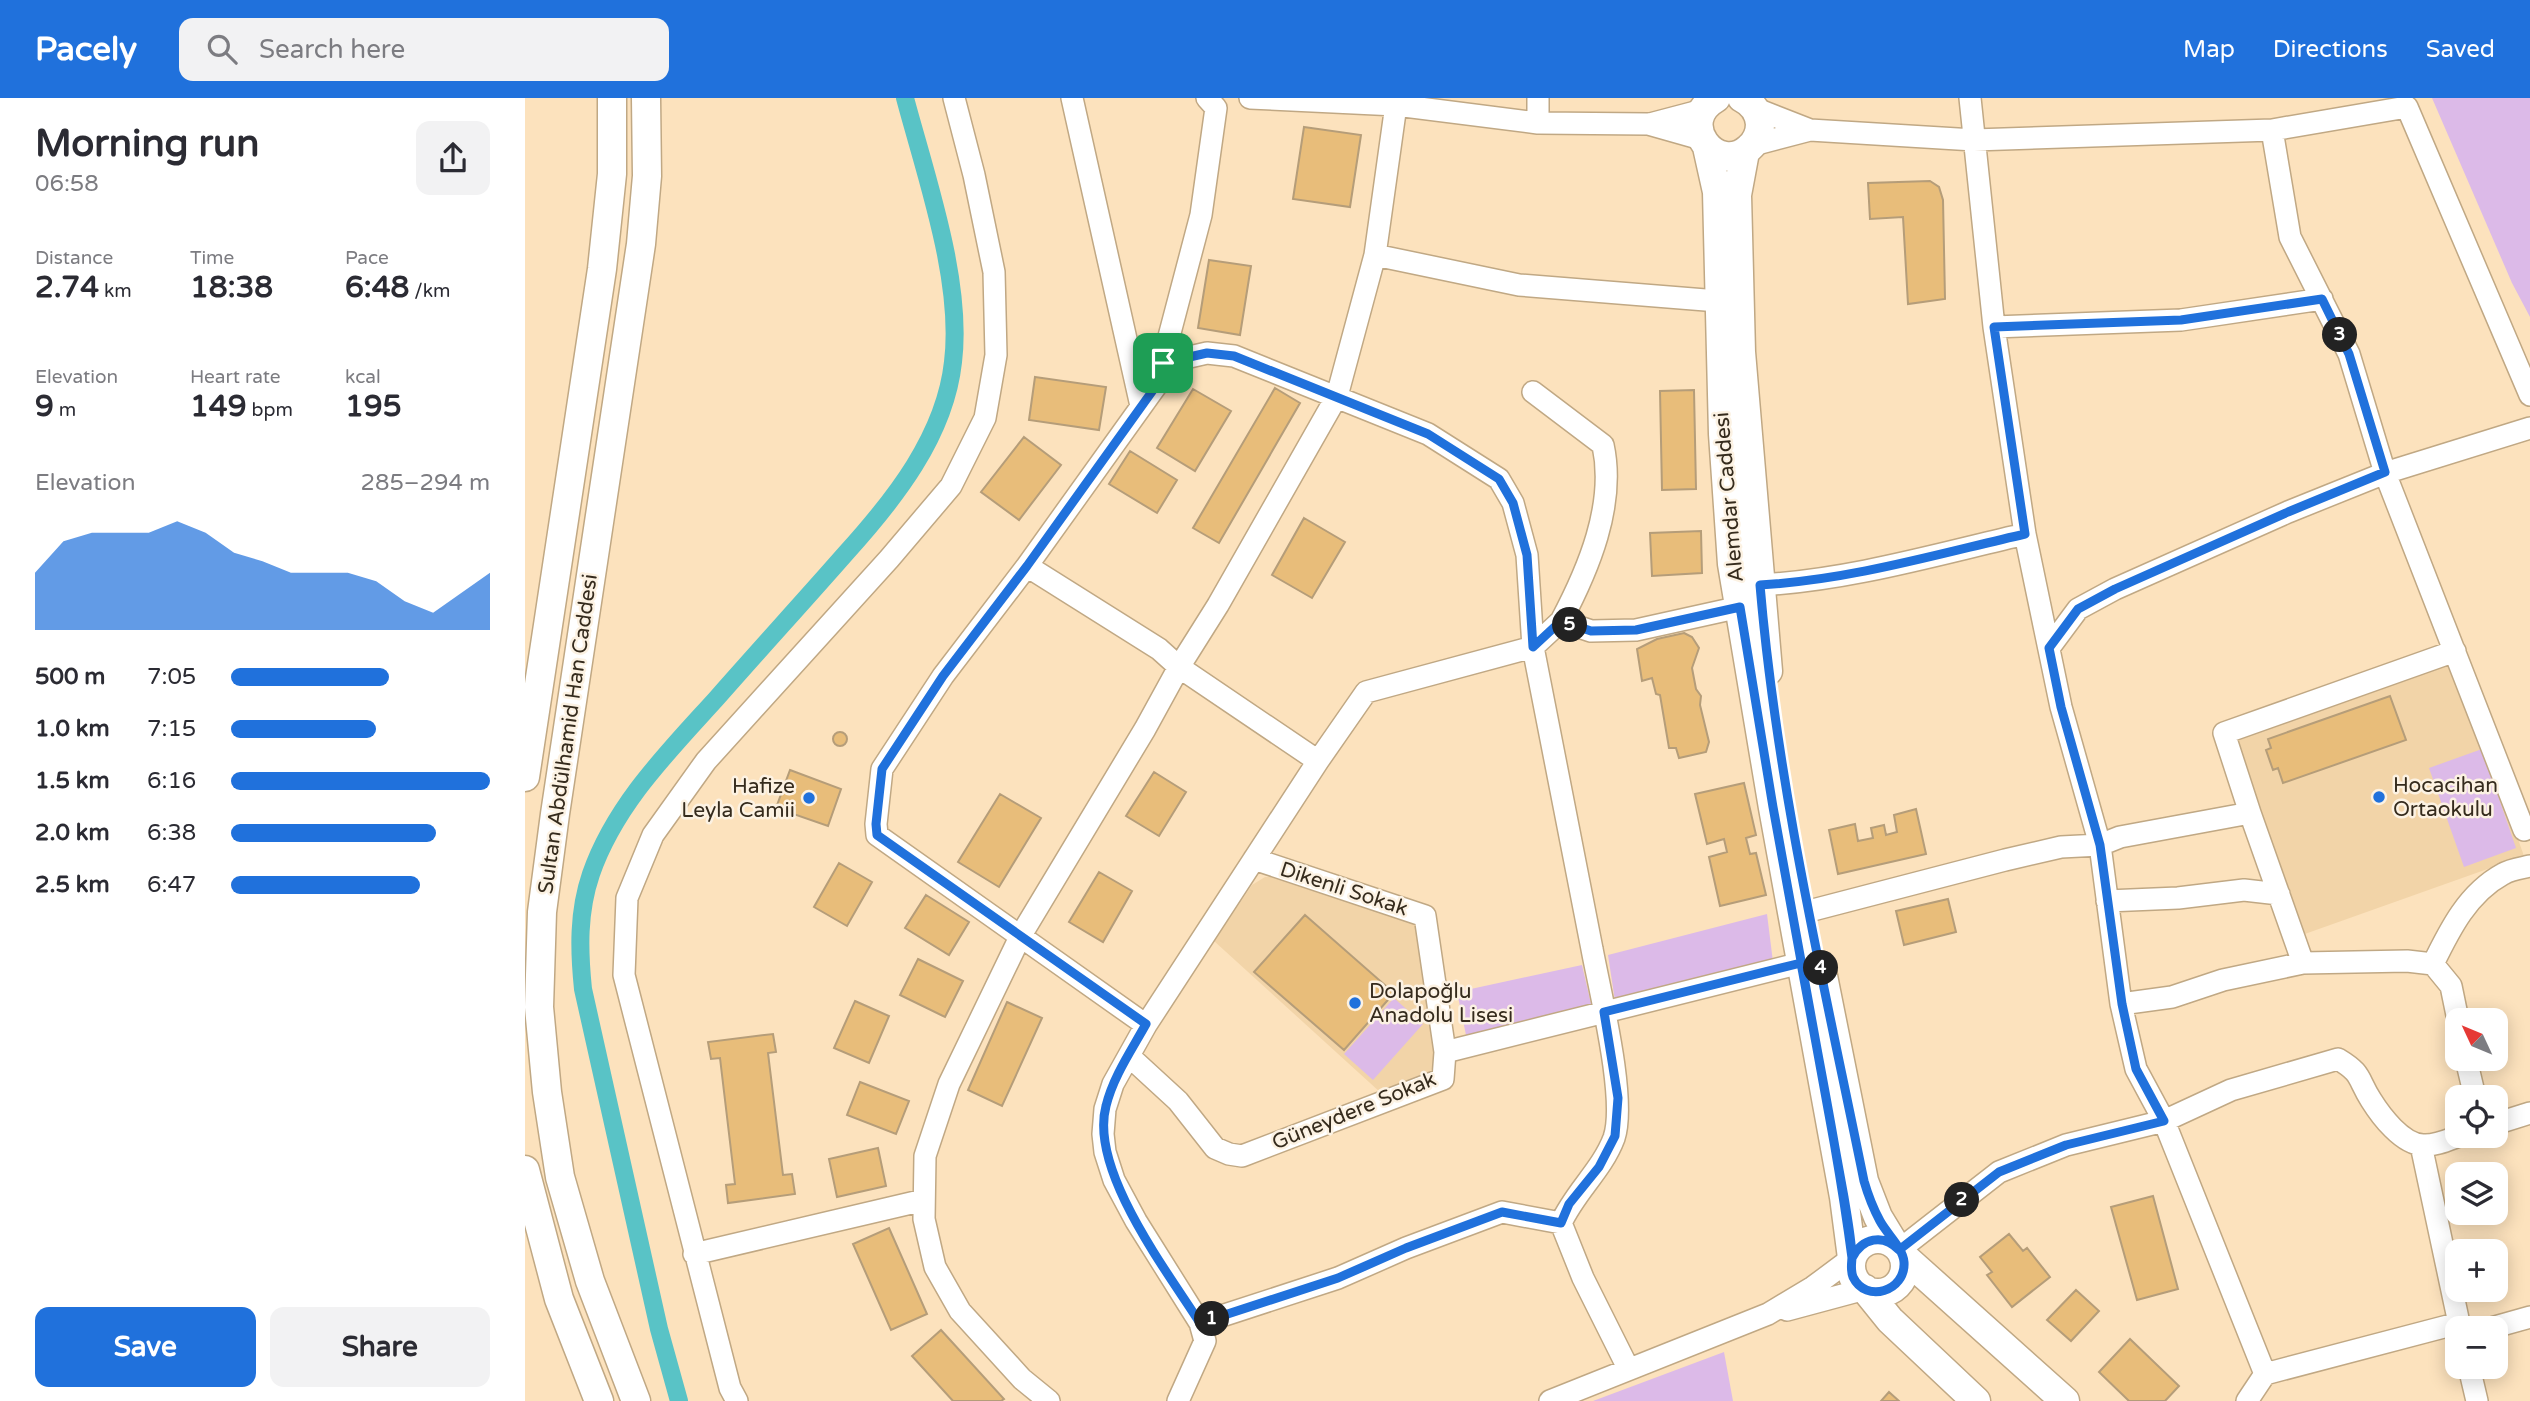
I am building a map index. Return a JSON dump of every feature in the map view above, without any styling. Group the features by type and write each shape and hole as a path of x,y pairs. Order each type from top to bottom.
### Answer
{"main road":[{"name":"Sultan Abdülhamid Han Caddesi","path":"525,777 602,269 611,187 612,98"},
{"name":"Sultan Abdülhamid Han Caddesi","path":"636,1401 614,1349 579,1247 560,1177 542,1052 539,959 564,748 641,244 647,165 646,98"},
{"name":"Alemdar Caddesi","path":"1748,101 1760,127 1749,149 1737,195 1741,352 1766,664 1809,911 1864,1181 1878,1217 1899,1250 2065,1401"},
{"name":"Alemdar Caddesi","path":"1710,102 1699,129 1717,192 1723,434 1732,564 1844,1197 1852,1258"},
{"path":"1704,143 1715,153 1725,156 1749,149"},
{"path":"525,1170 559,1299 599,1401"},
{"path":"1865,1289 1874,1292 1892,1288 1903,1274 1899,1250 1887,1240 1870,1240 1862,1244 1852,1258 1854,1279 1891,1320 1976,1401"}],"street":[{"path":"737,1401 730,1388 694,1254 624,975 627,898 653,835 706,761 889,559 951,486 985,418 996,355 994,272 974,175 954,98"},
{"path":"1072,98 1141,406"},
{"path":"1146,1024 877,835 876,824 882,769 943,676 1027,566 1156,386 1201,215 1215,101 1250,98 1396,102 1538,123 1648,124 1704,143"},
{"path":"1538,98 1538,123"},
{"path":"1970,98 1994,327 2025,534 2061,707 2100,845 2122,1004 2136,1069 2164,1121 2265,1374"},
{"path":"1748,101 1810,130"},
{"path":"1049,1401 1022,1379 960,1311 935,1267 924,1219 925,1156 949,1084 1021,935 1218,605 1337,396 1375,255 1396,102"},
{"path":"1648,124 1710,102"},
{"path":"1749,149 1810,130 1974,140 2272,130 2405,102 2530,395"},
{"path":"2272,130 2290,237 2349,354 2385,472 2528,835"},
{"path":"1375,255 1519,285 1718,301"},
{"path":"1994,327 2181,320 2322,299"},
{"path":"1163,363 1207,353 1234,356 1337,396 1428,434 1499,479 1513,503 1527,555 1533,647 1604,1012 1618,1098 1615,1136 1599,1167 1569,1204 1561,1223 1583,1278 1628,1368"},
{"path":"1178,1401 1205,1341 1200,1323 1136,1221 1114,1180 1105,1152 1103,1134 1105,1109 1113,1084 1146,1024 1366,692 1533,647 1561,621 1578,588 1603,512 1606,461 1603,445 1533,392"},
{"path":"2049,648 2078,609 2115,589 2385,472 2530,428"},
{"path":"1760,585 1799,583 1851,573 2025,534"},
{"path":"1027,566 1159,649 1179,667 1318,761"},
{"path":"1561,621 1591,631 1636,630 1740,607"},
{"path":"2303,963 2224,733 2455,651"},
{"path":"1809,911 2061,847 2100,845 2120,837 2250,813"},
{"name":"Dikenli Sokak","path":"1254,859 1425,916 1445,1052"},
{"path":"2433,964 2460,911 2505,873 2530,866"},
{"path":"2107,901 2178,898 2244,890 2279,894"},
{"path":"2122,1004 2172,997 2223,980 2303,963 2407,961 2433,964 2451,986 2456,1008"},
{"name":"Güneydere Sokak","path":"1129,1056 1178,1101 1215,1148 1242,1156 1443,1079 1445,1052 1801,963"},
{"path":"1899,1250 1999,1172 2066,1145 2164,1121 2231,1090 2338,1059 2355,1069 2371,1100 2399,1135 2421,1145 2445,1141"},
{"path":"2508,1120 2530,1113"},
{"path":"2421,1145 2458,1316"},
{"path":"694,1254 925,1200"},
{"path":"1200,1323 1338,1278 1406,1248 1502,1212 1561,1223"},
{"path":"1550,1401 1767,1314 1813,1287 1852,1258"},
{"path":"1767,1314 1824,1302 1865,1289"},
{"path":"2508,1323 2530,1317"},
{"path":"2247,1401 2265,1374 2445,1329"},
{"path":"2472,1379 2477,1401"}],"shaded area":[{"path":"2432,98 2530,98 2530,317 2512,283"},
{"name":"Hocacihan Ortaokulu","path":"2453,657 2524,856 2302,935 2234,738"},
{"path":"2482,749 2516,848 2464,867 2429,768"},
{"name":"Dolapoğlu Anadolu Lisesi","path":"1265,877 1272,877 1416,925 1435,1065 1429,1073 1381,1093 1214,941 1252,885"},
{"path":"1767,914 1773,962 1615,1001 1608,955"},
{"path":"1582,965 1592,1008 1466,1035 1457,992"},
{"path":"1394,998 1423,1024 1373,1080 1344,1054"},
{"path":"1724,1352 1733,1401 1593,1401"}],"building":[{"path":"1304,127 1361,135 1350,207 1293,199"},
{"path":"1930,181 1939,187 1943,200 1945,299 1908,304 1903,217 1870,219 1868,183"},
{"path":"1209,260 1251,266 1240,335 1198,328"},
{"path":"1035,377 1106,387 1099,430 1029,420"},
{"path":"1275,388 1300,403 1219,543 1193,528"},
{"path":"1193,389 1231,411 1195,471 1157,448"},
{"path":"1694,390 1696,489 1662,490 1660,391"},
{"path":"1024,437 1061,465 1019,520 981,492"},
{"path":"1130,451 1177,480 1157,513 1109,484"},
{"path":"1304,518 1345,542 1312,598 1272,575"},
{"path":"1701,531 1702,573 1652,576 1650,533"},
{"path":"1684,633 1692,637 1699,648 1692,668 1696,689 1701,696 1700,705 1709,742 1706,752 1679,758 1676,748 1669,748 1660,695 1656,694 1652,678 1642,681 1637,649 1657,639"},
{"path":"2390,696 2406,740 2283,783 2278,768 2273,770 2266,750 2271,748 2268,739"},
{"path":"837,732 843,732 847,739 843,746 837,746 833,742 833,736"},
{"name":"Hafize Leyla Camii","path":"790,770 841,789 828,826 776,808"},
{"path":"1154,772 1186,792 1159,836 1126,816"},
{"path":"1744,783 1756,835 1746,838 1750,854 1756,853 1766,895 1720,906 1709,857 1727,852 1724,839 1707,844 1695,794"},
{"path":"1000,794 1041,818 999,887 958,862"},
{"path":"1916,809 1926,854 1838,874 1829,830 1855,824 1858,841 1873,838 1871,828 1884,825 1886,835 1897,832 1894,815"},
{"path":"839,863 872,882 847,926 814,907"},
{"path":"1099,872 1132,891 1103,942 1069,922"},
{"path":"926,895 969,922 949,955 905,928"},
{"path":"1948,899 1956,932 1904,945 1896,911"},
{"path":"1305,915 1394,993 1344,1050 1254,972"},
{"path":"918,959 963,981 945,1017 900,995"},
{"path":"855,1001 889,1016 869,1063 834,1048"},
{"path":"1007,1002 1042,1018 1002,1106 968,1090"},
{"path":"773,1034 776,1052 768,1053 783,1175 792,1174 795,1194 728,1203 726,1185 735,1184 720,1058 711,1059 708,1042"},
{"path":"860,1082 909,1101 896,1134 847,1115"},
{"path":"878,1148 886,1186 837,1197 829,1159"},
{"path":"2153,1196 2178,1289 2137,1300 2111,1207"},
{"path":"889,1228 927,1314 891,1330 853,1244"},
{"path":"2009,1234 2023,1251 2027,1248 2050,1277 2012,1307 1987,1275 1992,1272 1980,1257"},
{"path":"2076,1290 2099,1311 2071,1341 2047,1320"},
{"path":"941,1330 1004,1399 953,1401 912,1356"},
{"path":"2130,1339 2179,1386 2165,1401 2129,1401 2099,1372"},
{"path":"1889,1392 1899,1401 1881,1401"}],"waterway":[{"path":"679,1401 659,1329 583,989 580,945 584,903 601,849 644,781 882,511 915,465 940,416 953,362 953,298 941,229 905,98"}],"place":[{"name":"Hocacihan Ortaokulu","path":"2379,797"},
{"name":"Hafize Leyla Camii","path":"809,798"},
{"name":"Dolapoğlu Anadolu Lisesi","path":"1355,1003"}],"route":[{"path":"1163,363 1156,386 1027,566 943,676 882,769 876,824 877,835 1146,1024 1113,1084 1105,1109 1105,1152 1114,1180 1136,1221 1200,1323 1338,1278 1406,1248 1502,1212 1561,1223 1569,1204 1599,1167 1615,1136 1618,1098 1604,1012 1801,963 1815,1041 1844,1197 1852,1258 1856,1250 1870,1240 1887,1240 1899,1250 1999,1172 2066,1145 2164,1121 2136,1069 2122,1004 2100,845 2061,707 2049,648 2078,609 2115,589 2385,472 2349,354 2322,299 2181,320 1994,327 2025,534 1851,573 1799,583 1760,585 1766,664 1789,803 1864,1181 1878,1217 1885,1230 1895,1245 1899,1250 1903,1256 1903,1274 1899,1282 1883,1292 1865,1289 1854,1279 1852,1272 1844,1197 1773,807 1740,607 1636,630 1591,631 1561,621 1533,647 1527,555 1513,503 1499,479 1428,434 1234,356 1207,353 1163,363"}]}
